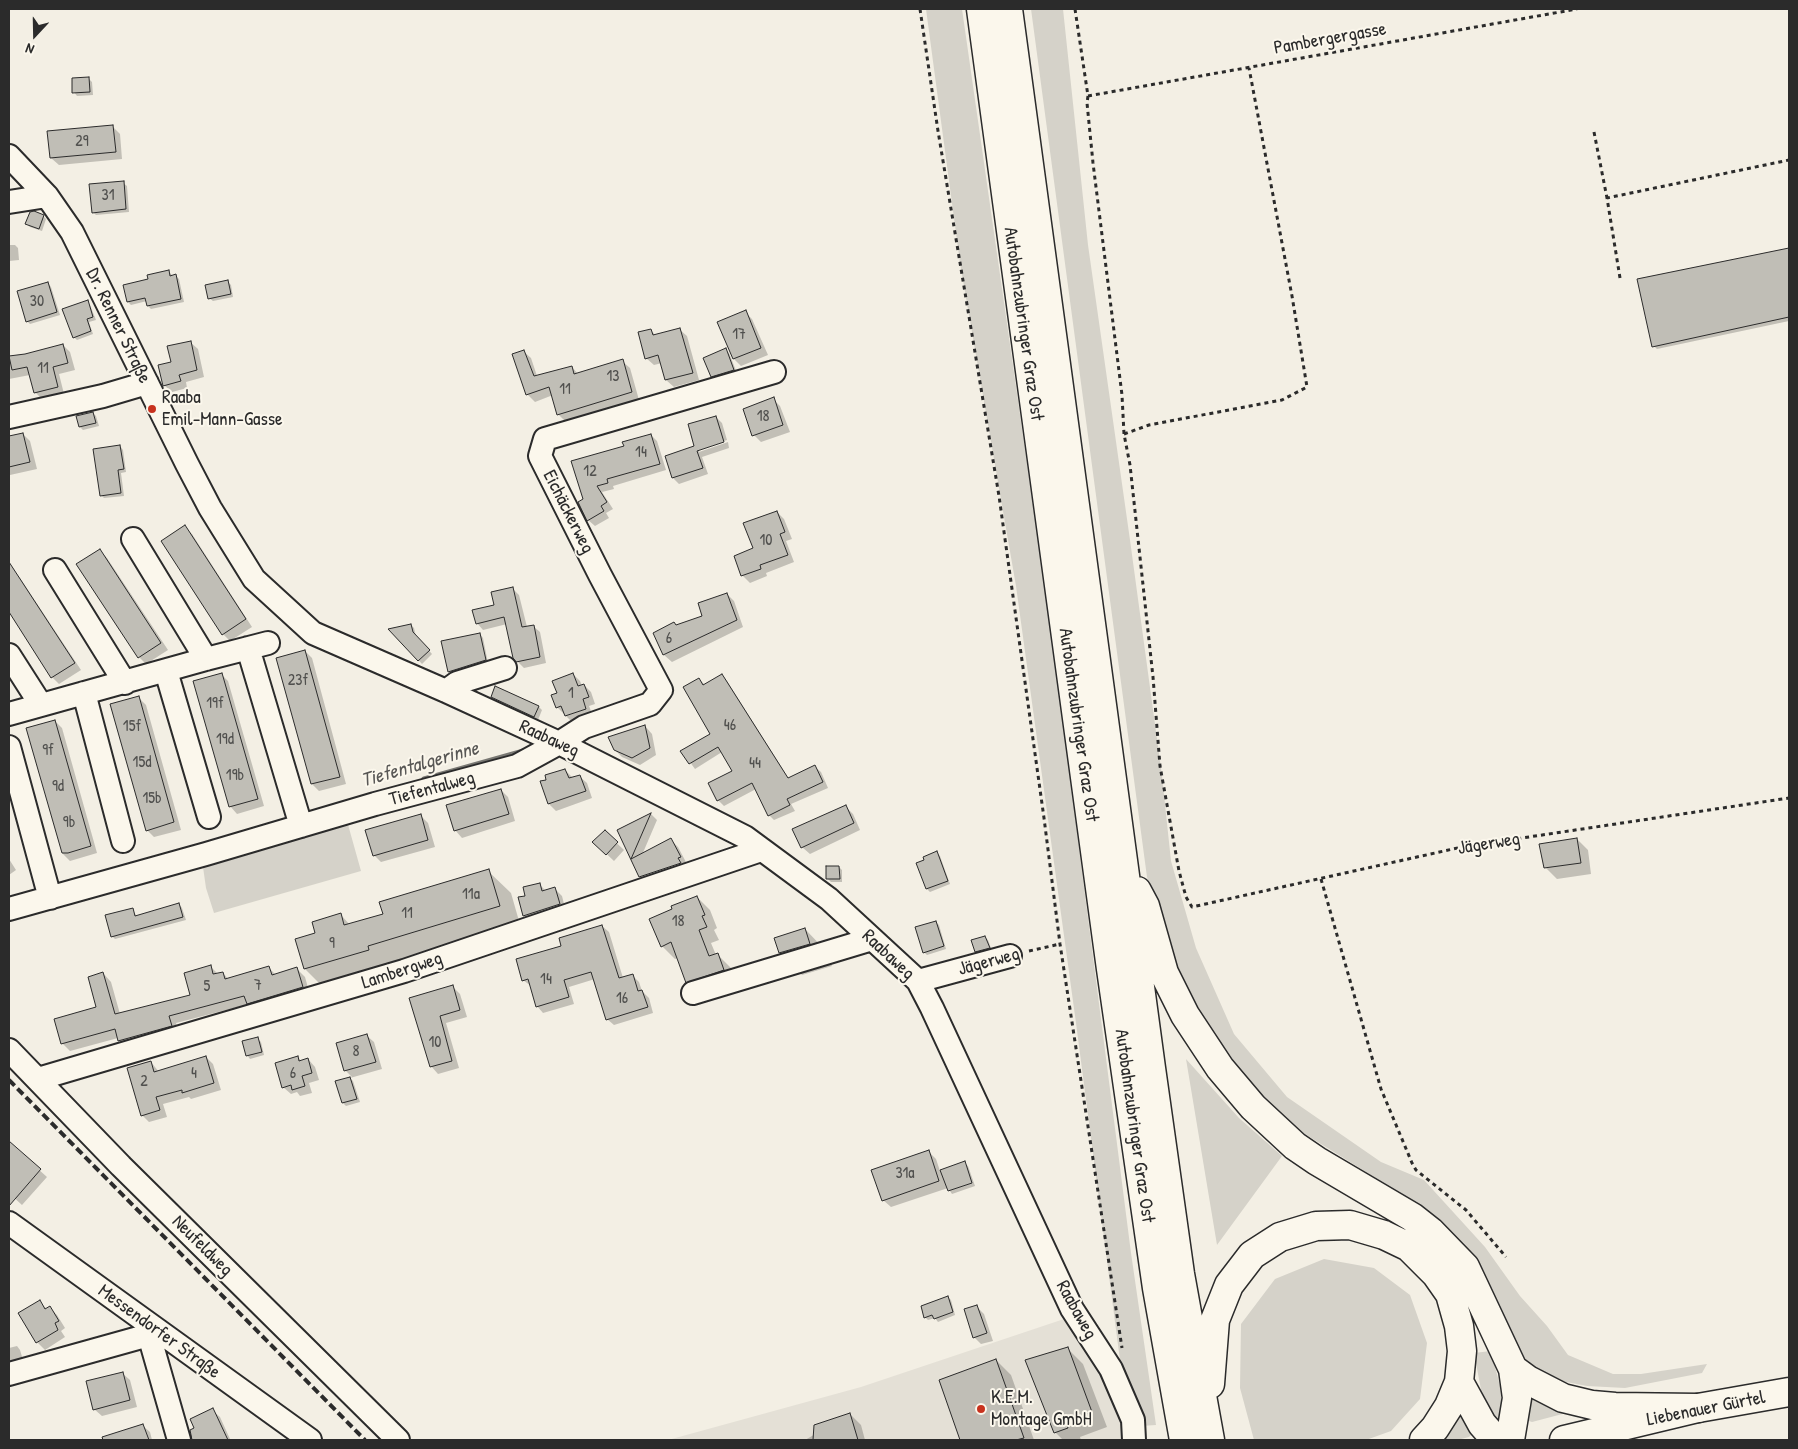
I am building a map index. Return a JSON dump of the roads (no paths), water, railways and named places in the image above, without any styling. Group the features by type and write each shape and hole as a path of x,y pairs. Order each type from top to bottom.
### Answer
{"main road":[{"name":"Autobahnzubringer Graz Ost","path":"981,9 1111,969 1157,1288 1184,1440"},
{"name":"Autobahnzubringer Graz Ost","path":"1008,9 1122,861 1180,1274 1208,1432"},
{"path":"1122,861 1145,906 1164,973 1185,1015 1220,1068 1253,1107 1295,1146 1412,1217 1431,1232 1465,1267 1513,1369 1517,1398 1510,1440"},
{"path":"1208,1432 1215,1320 1229,1285 1252,1255 1280,1237 1316,1226 1350,1225 1384,1235 1409,1247 1436,1274 1450,1294 1459,1326 1462,1351 1459,1382 1449,1406 1435,1428 1424,1440"},
{"path":"1513,1369 1528,1380 1563,1398 1592,1405 1698,1408"},
{"path":"1459,1382 1482,1424 1496,1440"},
{"name":"Liebenauer Gürtel","path":"1564,1440 1698,1408 1789,1392"}],"street":[{"name":"Dr. Renner Straße","path":"9,156 47,196 72,232 210,508"},
{"path":"9,202 47,196"},
{"name":"Eichäckerweg","path":"559,743 584,727 650,704 661,690 540,456 545,439 774,372"},
{"path":"9,417 147,384"},
{"name":"Raabaweg","path":"210,508 254,579 313,633 559,743 745,837 829,899 918,981 1072,1309 1114,1376 1133,1420 1134,1440"},
{"path":"133,539 206,659"},
{"path":"55,570 125,683"},
{"path":"9,714 258,646 301,826"},
{"path":"9,655 41,706"},
{"path":"446,691 457,683 504,668"},
{"path":"166,671 209,816"},
{"path":"84,694 123,841"},
{"name":"Tiefentalweg","path":"9,909 517,766 559,743"},
{"path":"9,747 50,898"},
{"name":"Lambergweg","path":"38,1080 404,971 761,850"},
{"path":"693,993 872,939"},
{"name":"Jägerweg","path":"918,981 1010,956"},
{"name":"Neufeldweg","path":"9,1050 121,1166 398,1440"},
{"name":"Messendorfer Straße","path":"9,1223 151,1331 310,1440"},
{"path":"9,1374 151,1331"},
{"name":"Messendorfer Straße","path":"151,1331 179,1440"}],"waterway":[{"name":"Tiefentalgerinne","path":"424,779 527,750"}],"railway":[{"path":"9,1080 365,1440"}],"place":[{"name":"Raaba Emil-Mann-Gasse","path":"152,409"},
{"name":"K.E.M. Montage GmbH","path":"981,1409"}]}
